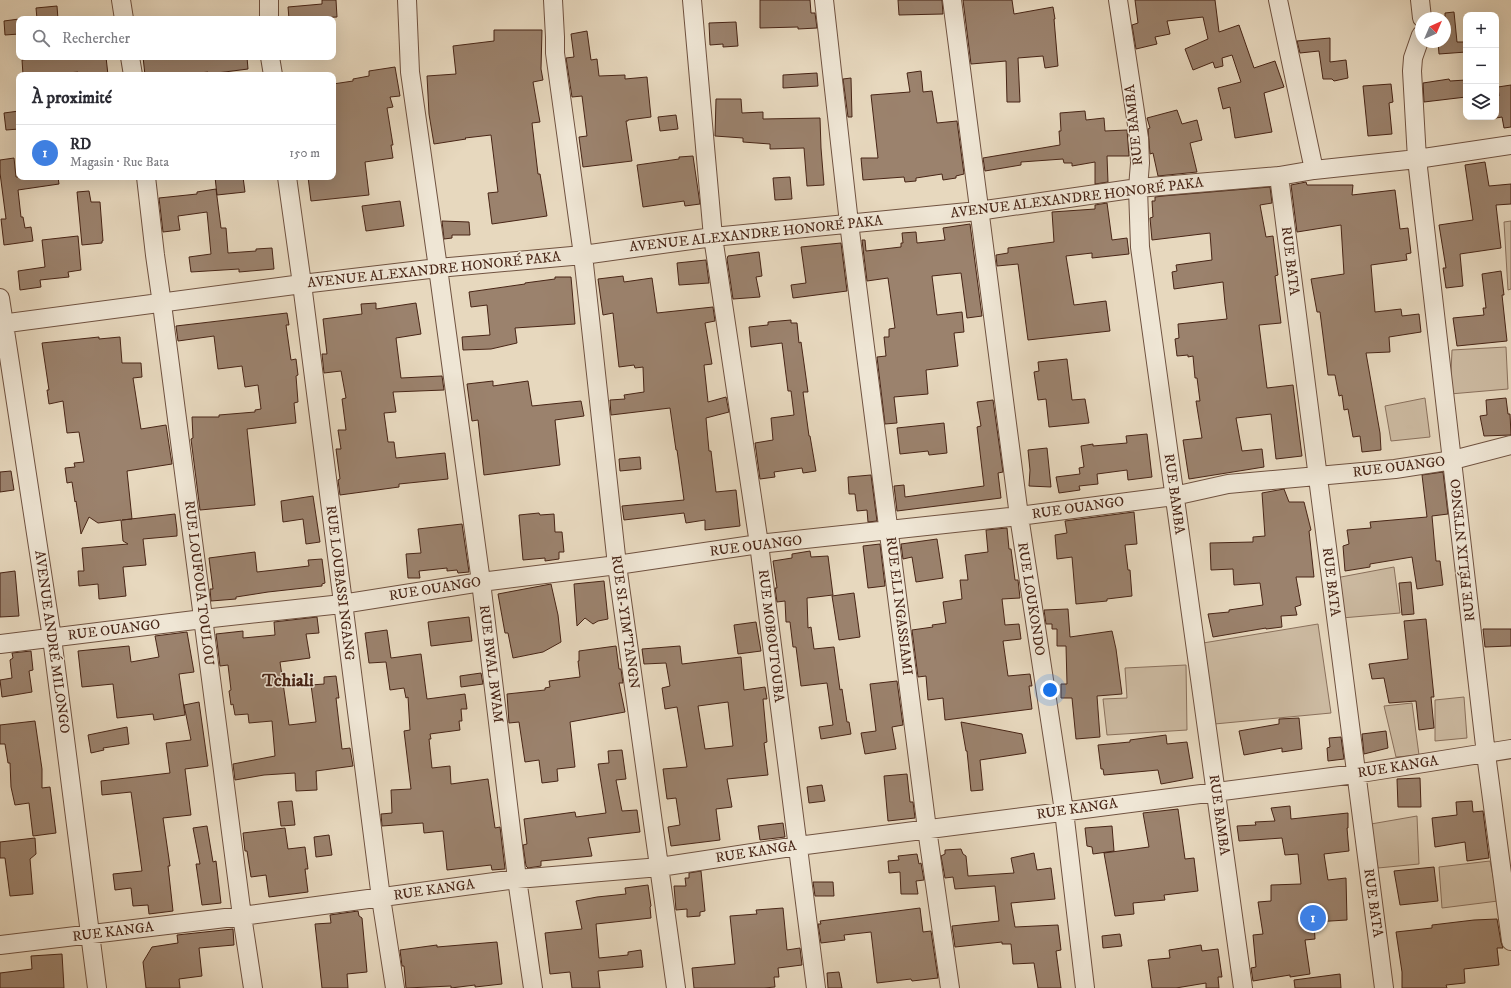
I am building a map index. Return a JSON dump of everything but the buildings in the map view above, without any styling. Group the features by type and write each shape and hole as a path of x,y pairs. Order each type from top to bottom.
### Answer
{"street":[{"path":"121,0 124,16"},
{"path":"269,0 269,16"},
{"name":"RUE BWAL BWAM","path":"407,0 410,72 438,268 480,582 517,879 533,988"},
{"name":"RUE SI-YIM'TANGN","path":"553,0 556,37 554,53 583,255 617,565 676,988"},
{"name":"RUE MOBOUTOUBA","path":"692,0 713,237 759,544 816,988"},
{"name":"RUE ELI NGASSIAMI","path":"824,0 849,223 927,829 950,988"},
{"name":"RUE LOUKONDO","path":"952,0 978,210 1019,516 1064,811 1085,988"},
{"name":"RUE BAMBA","path":"1118,0 1139,138 1140,163 1138,188 1140,247 1243,988"},
{"path":"1278,0 1314,170"},
{"path":"1420,0 1421,12"},
{"name":"RUE FÉLIX NTENGO","path":"1416,48 1413,58 1412,71 1417,159 1486,754 1511,941"},
{"path":"130,60 132,72"},
{"path":"270,60 272,72"},
{"name":"AVENUE ALEXANDRE HONORÉ PAKA","path":"2,324 162,304 302,284 438,268 583,255 713,237 978,210 1138,188 1279,176 1314,170 1417,159 1511,145"},
{"name":"RUE BATA","path":"1279,176 1355,774 1384,988"},
{"name":"RUE LOUFOUA TOULOU","path":"146,180 242,916 253,988"},
{"name":"RUE LOUBASSI NGANG","path":"287,180 381,898 395,988"},
{"name":"AVENUE ANDRÉ MILONGO","path":"0,298 2,324 52,638 97,988"},
{"name":"RUE OUANGO","path":"0,644 203,618 342,604 480,582 617,565 759,544 1019,516 1174,496 1228,484 1396,469 1453,460 1511,444"},
{"name":"RUE KANGA","path":"0,945 242,916 517,879 660,867 798,846 1355,774 1511,749"}],"shaded area":[{"path":"1511,221 1511,289 1508,290 1504,222"},
{"path":"1506,347 1508,389 1450,394 1452,350"},
{"path":"1425,398 1430,437 1391,441 1385,406"},
{"path":"1394,567 1400,613 1330,619 1325,580"},
{"path":"1318,624 1331,713 1204,725 1191,645"},
{"path":"1186,665 1187,730 1107,735 1103,699 1127,698 1125,668"},
{"path":"1464,697 1467,738 1435,741 1435,700"},
{"path":"1412,703 1419,755 1396,757 1384,706"},
{"path":"1417,816 1419,864 1378,868 1371,824"},
{"path":"1490,861 1498,901 1442,908 1439,867"}],"place":[{"name":"RD","path":"1313,918"}],"district":[{"name":"Tchiali","path":"288,681"}]}
